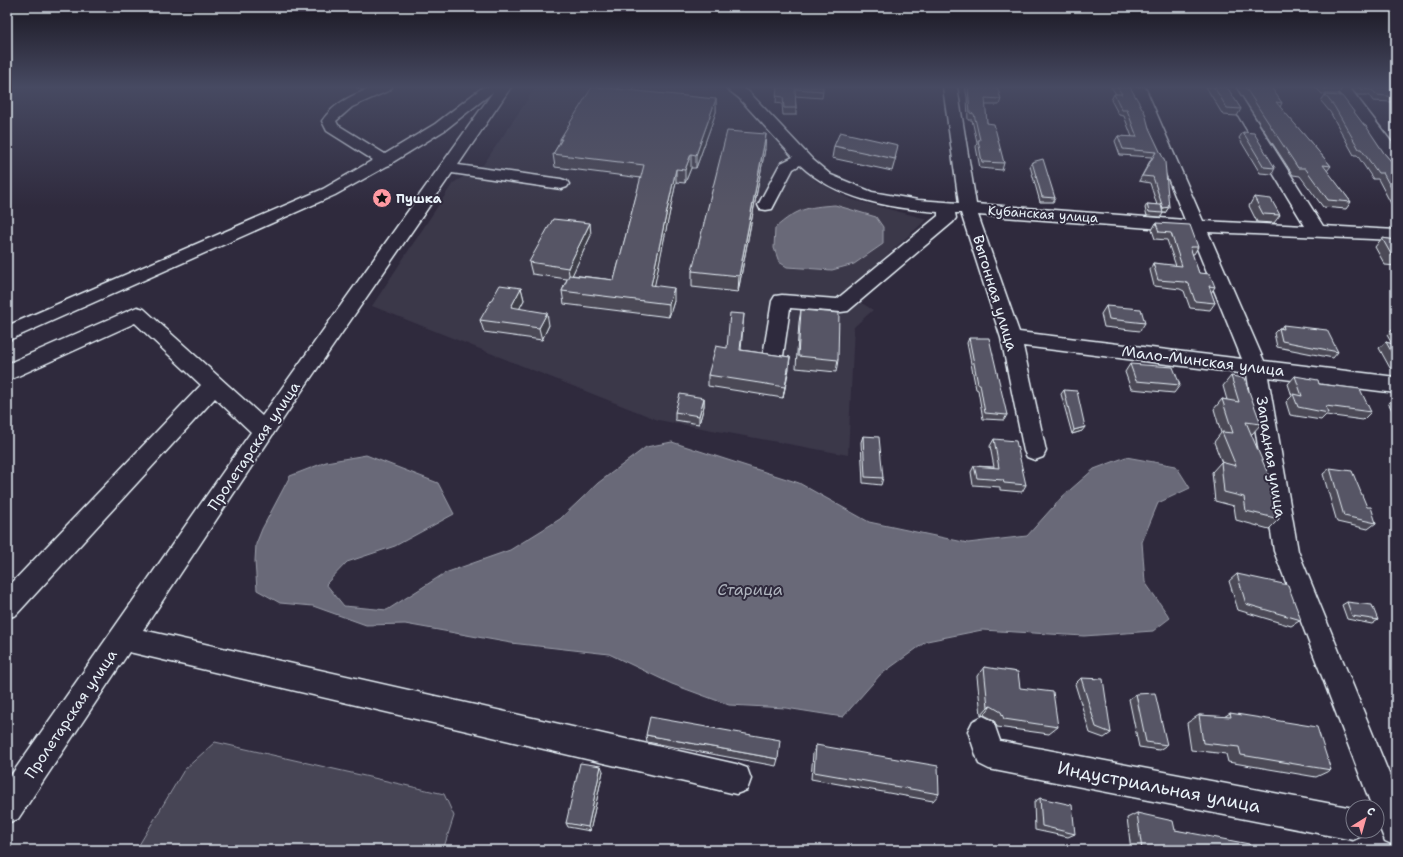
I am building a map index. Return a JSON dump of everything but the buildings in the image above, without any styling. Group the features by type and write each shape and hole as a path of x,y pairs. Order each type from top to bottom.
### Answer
{"street":[{"path":"332,127 386,161"},
{"path":"7,334 329,192 386,161 440,127"},
{"name":"Пролетарская улица","path":"7,808 264,431 476,127"},
{"name":"Кубанская улица","path":"773,127 802,158 825,178 868,196 918,205 1196,226 1396,234"},
{"name":"Выгонная улица","path":"956,127 968,209 1011,338 1035,451"},
{"name":"Западная улица","path":"1155,127 1256,367 1286,551 1396,831"},
{"path":"1253,127 1317,231"},
{"path":"1372,127 1396,159"},
{"path":"766,205 787,166 802,158"},
{"path":"447,168 561,184"},
{"path":"773,356 782,301 841,306 947,218 946,207"},
{"path":"7,373 137,314 264,431"},
{"name":"Мало-Минская улица","path":"1011,338 1396,385"},
{"path":"7,606 214,385"},
{"path":"7,590 42,569"},
{"path":"123,638 736,779"},
{"name":"Индустриальная улица","path":"983,731 989,754 1345,822"},
{"path":"1385,830 1396,831"}],"shaded area":[{"path":"509,127 764,127 816,181 850,199 927,219 845,293 873,310 854,327 848,455 658,420 372,306 453,183 483,165"},
{"path":"215,742 444,794 454,816 443,850 136,850 184,770"}],"water":[{"path":"835,205 876,217 883,227 883,244 854,264 832,270 787,267 779,262 774,248 775,228 802,210"},
{"name":"Старица","path":"672,442 799,483 869,522 968,543 1027,536 1062,497 1094,469 1126,457 1176,466 1190,488 1158,503 1142,542 1145,582 1170,618 1153,631 1084,636 982,630 927,641 880,675 843,717 786,708 729,705 672,684 609,654 511,643 405,624 366,625 313,606 280,603 257,590 255,561 256,544 262,529 290,476 326,462 366,455 438,483 454,514 395,546 347,562 326,584 344,606 387,610 445,573 510,550 560,519 598,483 646,447"}],"place":[{"name":"Пушка","path":"382,198"}]}
